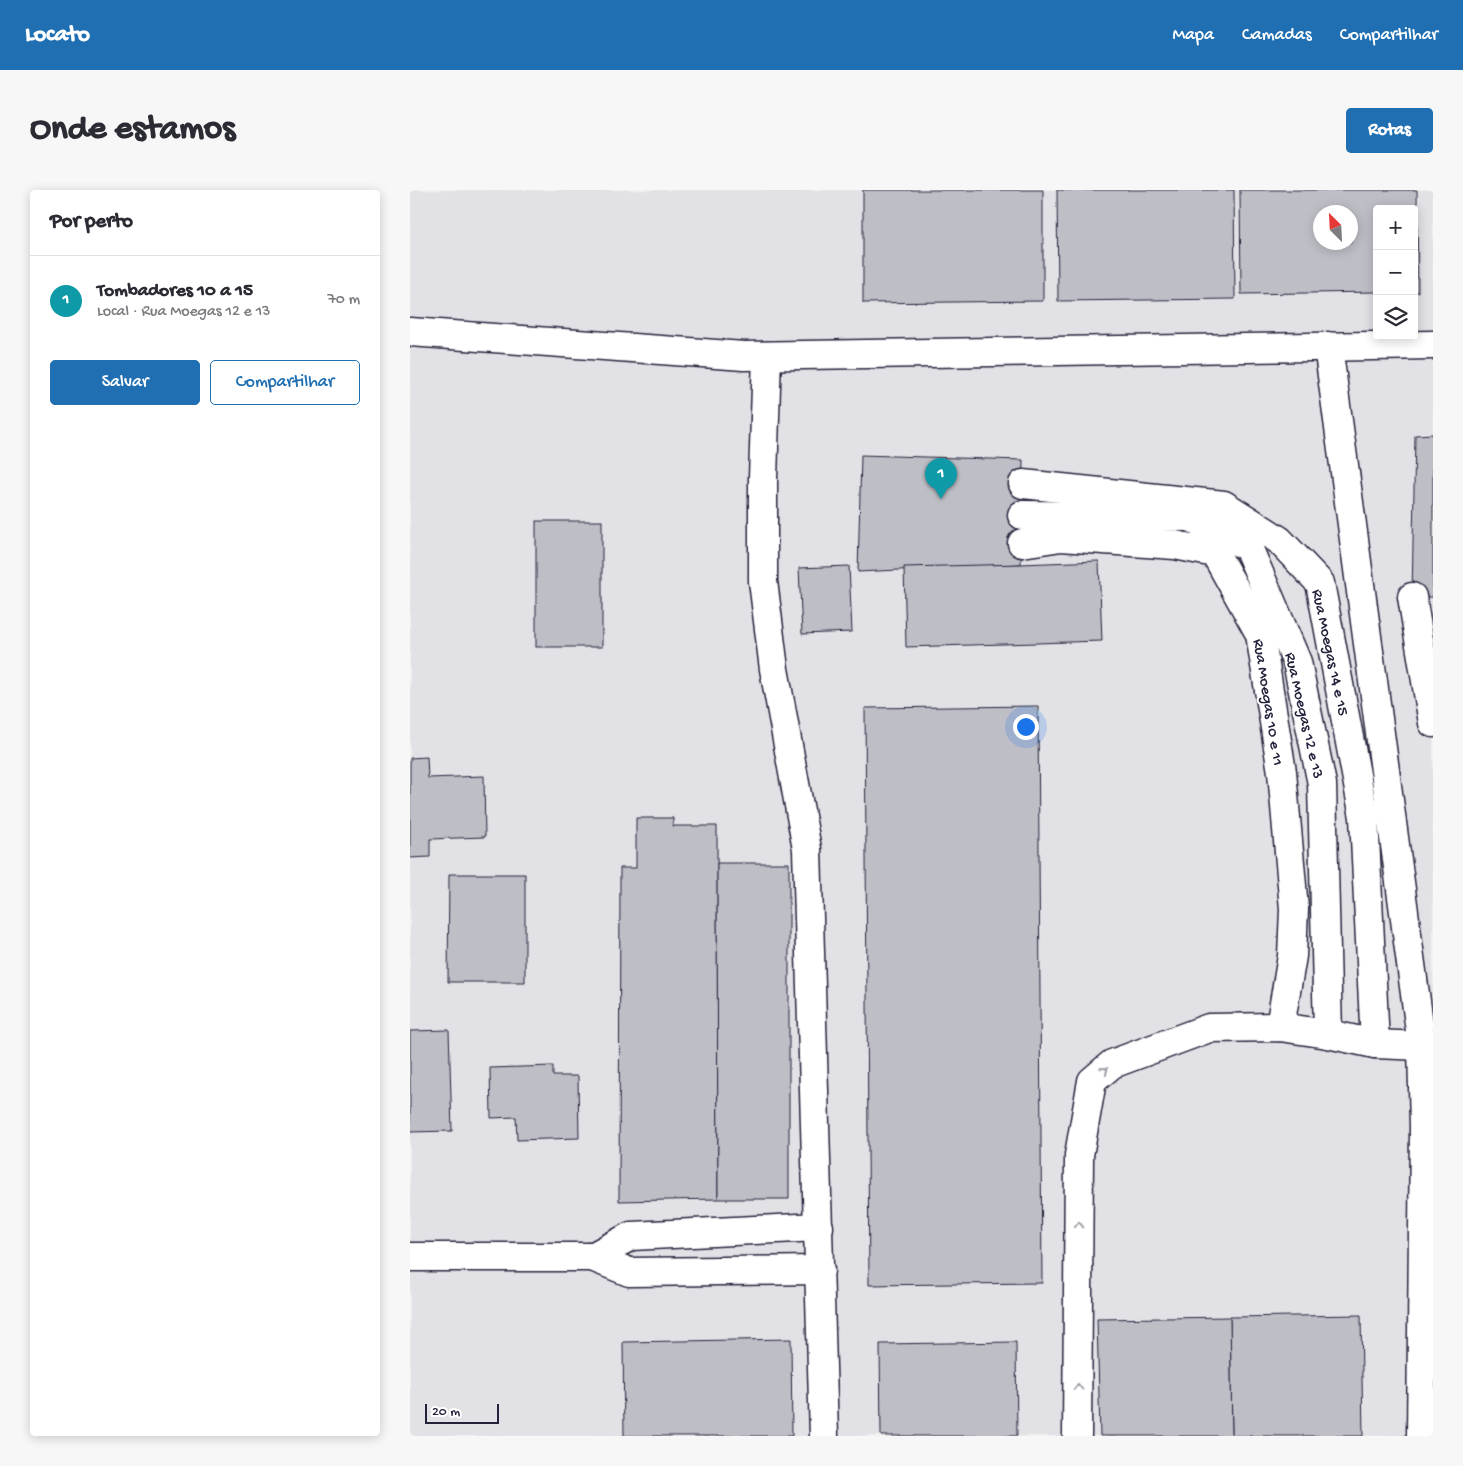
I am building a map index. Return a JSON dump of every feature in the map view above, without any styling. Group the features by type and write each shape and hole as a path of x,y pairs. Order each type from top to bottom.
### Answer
{"street":[{"path":"410,332 744,356 1433,345"},
{"path":"1328,346 1428,1045 1424,1128 1424,1431"},
{"path":"767,356 762,581 774,669 807,850 824,1436"},
{"name":"Rua Moegas 14 e 15","path":"1023,484 1224,505 1279,540 1320,583 1364,816 1375,1044"},
{"name":"Rua Moegas 12 e 13","path":"1022,515 1190,517 1248,547 1297,662 1322,784 1328,1034"},
{"name":"Rua Moegas 10 e 11","path":"1022,543 1061,537 1175,545 1215,553 1260,634 1282,772 1294,909 1292,956 1280,1027"},
{"path":"1412,597 1433,723"},
{"path":"1077,1436 1079,1155 1092,1081 1112,1064 1209,1028 1280,1027 1328,1034 1375,1044 1428,1045"},
{"path":"592,1257 631,1236 819,1227"},
{"path":"410,1257 592,1257 629,1272 820,1270"}],"shaded area":[{"path":"410,190 1433,190 1433,1436 410,1436"}],"building":[{"path":"863,190 1043,190 1043,301 863,303"},
{"path":"1057,190 1234,190 1235,299 1058,301"},
{"path":"1240,190 1417,190 1417,205 1373,205 1373,292 1241,294"},
{"path":"1433,434 1433,597 1412,597 1415,435"},
{"path":"861,455 1023,460 1021,564 858,572"},
{"path":"536,521 602,521 602,647 536,647"},
{"path":"1099,561 1102,641 906,647 904,567"},
{"path":"849,566 852,632 802,634 799,568"},
{"path":"1038,706 1042,1283 869,1285 865,708"},
{"path":"427,757 428,778 484,776 485,837 430,839 430,857 410,858 410,758"},
{"path":"636,818 673,818 673,826 717,826 718,1199 619,1201 620,868 636,868"},
{"path":"717,863 789,863 789,1199 718,1199"},
{"path":"449,874 525,874 525,982 448,982"},
{"path":"449,1030 452,1131 410,1132 410,1031"},
{"path":"553,1066 553,1076 578,1076 579,1138 517,1140 516,1117 491,1118 490,1068"},
{"path":"1361,1315 1363,1436 1232,1436 1230,1317"},
{"path":"1230,1317 1232,1436 1100,1436 1097,1319"},
{"path":"791,1339 792,1436 624,1436 623,1342"},
{"path":"1016,1342 1017,1436 881,1436 880,1344"}],"place":[{"name":"Tombadores 10 a 15","path":"941,499"}]}
